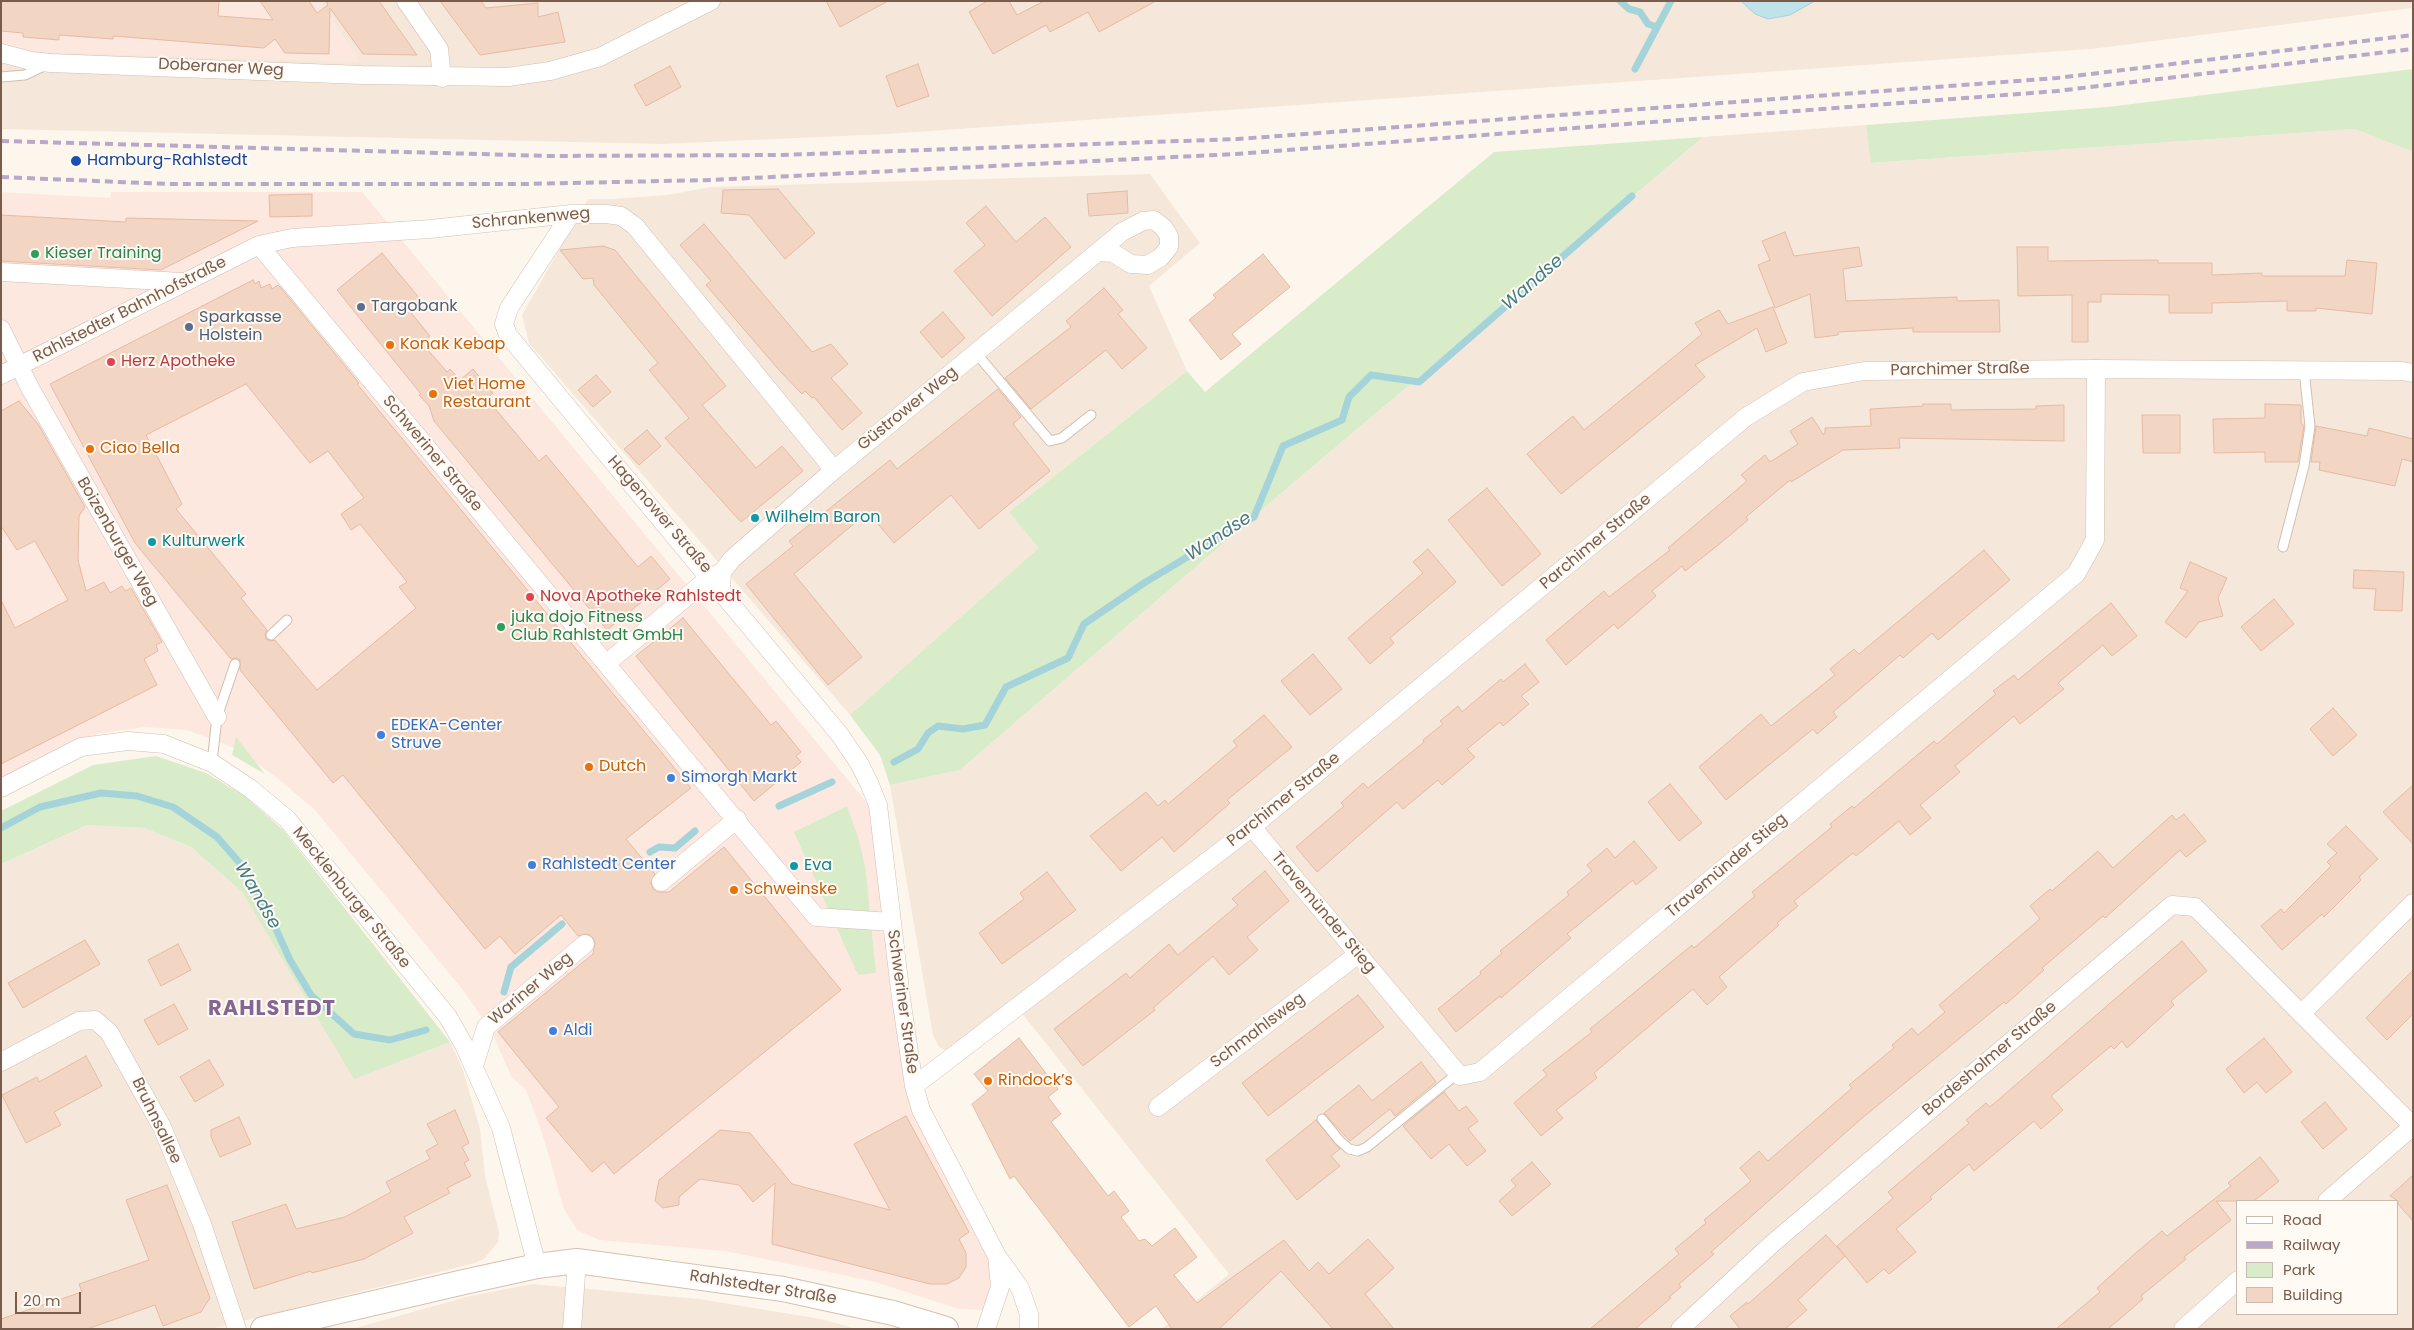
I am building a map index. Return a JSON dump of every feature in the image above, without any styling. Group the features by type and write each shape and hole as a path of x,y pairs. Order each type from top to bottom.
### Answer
{"main road":[{"name":"Rahlstedter Straße","path":"262,1329 321,1321 537,1266 577,1261 783,1288 893,1313 946,1329"}],"street":[{"path":"406,1 439,49 442,78"},
{"name":"Doberaner Weg","path":"1,54 31,61 51,62 442,78 508,77 550,71 582,62 635,41 711,1"},
{"name":"Schrankenweg","path":"259,245 292,238 430,229 571,214 621,216 635,226 834,470"},
{"name":"Hagenower Straße","path":"571,214 509,308 504,324 508,336 544,380 716,575 722,592 840,735 859,763 878,805 891,922"},
{"name":"Rahlstedter Bahnhofstraße","path":"1,375 182,282 259,245"},
{"name":"Schweriner Straße","path":"259,245 816,916 891,922 914,1086 921,1110 997,1256 1020,1288 1029,1314 1029,1329"},
{"name":"Güstrower Weg","path":"716,575 834,470 1100,252"},
{"path":"1,272 182,282"},
{"name":"Boizenburger Weg","path":"1,329 18,367 217,717"},
{"name":"Travemünder Stieg","path":"1252,827 1460,1076 1480,1072 2076,574 2095,540 2096,369"},
{"name":"Parchimer Straße","path":"914,1086 1252,827 1746,417 1803,382 1864,371 2304,370 2402,371 2413,374"},
{"path":"607,663 716,575"},
{"name":"Mecklenburger Straße","path":"1,788 81,747 128,741 164,744 212,763 251,789 287,820 448,1018 474,1066 501,1128 537,1266"},
{"path":"661,882 737,819"},
{"path":"2301,1014 2413,903"},
{"name":"Bordesholmer Straße","path":"1680,1329 1773,1243 2172,905 2195,907 2413,1126"},
{"name":"Wariner Weg","path":"474,1066 486,1027 585,944"},
{"name":"Schmahlsweg","path":"1158,1107 1357,955"},
{"name":"Bruhnsallee","path":"1,1062 79,1021 95,1020 109,1032 162,1127 202,1224 237,1329"},
{"path":"2328,1200 2413,1126"},
{"name":"Schweriner Straße","path":"986,1329 1000,1287 997,1256"},
{"path":"572,1329 577,1261"},
{"path":"2183,1329 2236,1282"}],"lane":[{"path":"1,77 25,75 51,62"},
{"path":"976,353 1050,441 1062,438 1091,415"},
{"path":"2283,547 2304,466 2310,426 2304,370"},
{"path":"271,635 287,620"},
{"path":"212,763 217,717 235,664"},
{"path":"1322,1119 1349,1149 1358,1150 1367,1147 1458,1073"}],"shaded area":[{"path":"1,1 2413,1 2413,8 2091,49 888,134 662,144 1,129"},
{"path":"1,1 320,1 360,62 26,52 1,43"},
{"path":"1866,125 1872,163 2355,129 2413,152 2413,1329 1162,1329 1229,1274 1021,1012 951,1053 939,1047 933,1035 890,785 960,770 1292,484 1703,137"},
{"path":"1150,174 1200,243 1149,286 1187,371 1009,512 1040,548 850,715 529,343 522,315 588,199 667,195 711,187"},
{"path":"1,192 110,198 111,192 362,192 891,832 914,1072 920,1098 1007,1264 998,1301 982,1310 959,1309 872,1281 725,1251 599,1240 577,1230 564,1209 543,1136 526,1090 511,1076 490,1028 462,989 315,810 276,777 234,748 187,730 144,727 97,734 1,783"},
{"path":"89,825 144,828 191,847 242,892 354,1078 450,1042 463,1070 480,1129 485,1176 499,1232 498,1242 485,1258 475,1263 211,1329 1,1329 1,864"},
{"path":"532,1284 699,1299 821,1319 857,1329 352,1329 470,1296"}],"green space":[{"path":"2413,69 2413,152 2355,129 1871,163 1866,125 2108,107"},
{"path":"1703,137 1292,484 960,770 890,785 880,755 850,715 1039,548 1009,512 1187,371 1205,392 1494,152"},
{"path":"236,737 265,774 232,755"},
{"path":"156,756 206,773 246,797 283,830 450,1042 354,1079 242,892 191,847 144,828 88,825 1,864 1,811 93,765"},
{"path":"847,806 859,840 866,872 870,916 830,913 794,832"},
{"path":"834,922 871,924 876,973 858,975"}],"water":[{"path":"1741,1 1815,1 1790,15 1768,19 1755,14"}],"building":[{"path":"1,1 219,1 218,16 273,20 260,1 309,1 317,13 328,5 326,1 379,1 417,55 363,54 330,8 329,54 285,53 275,39 264,48 113,36 113,39 59,35 59,40 23,37 23,33 1,31"},
{"path":"440,1 481,1 486,8 538,3 538,17 558,12 565,42 480,55"},
{"path":"826,1 888,1 840,27"},
{"path":"987,1 1009,1 1017,15 1044,1 1156,1 1099,32 1088,12 1050,32 1046,25 993,54 969,12"},
{"path":"918,64 929,96 897,107 886,76"},
{"path":"670,66 681,87 646,106 634,85"},
{"path":"778,189 815,233 785,259 749,215 721,213 723,190"},
{"path":"1127,191 1128,213 1089,216 1087,194"},
{"path":"312,194 312,216 270,217 269,195"},
{"path":"986,206 1016,242 1045,217 1071,247 992,316 954,271 985,245 966,223"},
{"path":"1,215 126,222 126,218 258,221 161,270 1,261"},
{"path":"704,224 812,352 831,344 848,364 831,378 862,413 842,430 814,397 812,398 805,391 802,394 779,370 706,285 711,281 680,245"},
{"path":"1785,232 1794,256 1859,247 1862,266 1843,269 1846,301 1957,297 1957,301 1999,300 2000,332 1913,332 1913,328 1838,332 1838,335 1815,338 1810,294 1775,308 1758,265 1770,260 1762,241"},
{"path":"603,246 615,250 726,386 702,405 756,468 782,446 803,471 741,522 665,438 689,418 649,370 658,363 594,285 593,278 583,279 560,250"},
{"path":"2017,247 2048,247 2048,261 2158,260 2158,263 2212,263 2212,275 2262,273 2262,276 2345,276 2347,260 2377,263 2372,314 2316,308 2316,311 2287,311 2287,301 2212,303 2212,313 2169,313 2169,295 2101,294 2101,302 2088,302 2088,342 2072,342 2072,295 2018,296"},
{"path":"382,253 420,299 408,309 430,336 422,343 447,372 450,369 460,380 473,369 493,393 487,399 539,461 546,455 638,567 651,556 670,579 607,630 434,421 429,406 419,395 421,394 337,290"},
{"path":"1263,254 1290,287 1232,334 1241,344 1221,360 1189,320 1216,298 1213,295"},
{"name":"Rahlstedt Center","path":"253,280 255,284 259,281 261,288 270,284 272,289 278,285 359,383 357,384 691,788 626,839 655,874 651,883 653,889 658,892 669,892 724,847 841,990 614,1174 604,1162 592,1172 546,1118 559,1107 498,1032 593,954 595,943 593,938 588,934 578,936 561,915 515,954 500,936 485,949 343,775 333,783 240,670 240,660 237,658 231,659 135,543 50,384","holes":["246,384 310,463 328,451 364,498 341,514 351,530 360,524 407,582 399,587 416,608 317,690 275,640 270,641 266,639 265,634 267,630 241,598 246,594 176,509 182,504 146,435"]},
{"path":"1104,288 1123,310 1118,314 1147,348 1122,369 1106,350 1031,409 1005,378 1071,327 1066,321"},
{"path":"1773,307 1787,343 1766,352 1757,328 1695,365 1705,377 1561,494 1527,454 1573,416 1584,430 1702,334 1695,323 1719,310 1728,324"},
{"path":"943,312 965,338 942,358 920,332"},
{"path":"596,375 611,392 593,407 578,390"},
{"path":"998,389 1021,417 1013,424 1050,471 979,529 951,495 894,543 868,512 794,574 862,657 828,685 746,584 793,546 789,541 890,460 897,469"},
{"path":"19,401 38,424 85,507 79,516 78,560 86,591 104,582 110,593 122,586 125,591 131,588 162,642 156,645 158,651 144,659 157,685 1,764 1,600 15,628 68,600 35,541 17,550 1,526 1,411"},
{"path":"1923,404 1951,404 1951,410 2036,409 2036,406 2064,405 2064,441 1899,438 1900,448 1843,450 1791,482 1790,480 1746,517 1748,520 1717,546 1685,571 1682,566 1652,591 1656,596 1618,629 1614,624 1566,665 1546,640 1604,591 1609,597 1670,550 1668,548 1747,481 1741,475 1765,455 1770,462 1798,444 1790,431 1812,417 1823,434 1825,434 1825,428 1871,426 1870,409 1923,406"},
{"path":"2265,404 2301,405 2301,423 2304,426 2298,462 2265,462 2265,452 2214,453 2213,419 2265,418"},
{"path":"2142,415 2180,415 2180,453 2143,453"},
{"path":"2316,426 2367,436 2369,428 2413,439 2413,462 2402,459 2395,486 2319,470 2320,462 2311,462"},
{"path":"647,430 661,446 639,465 624,449"},
{"path":"1487,488 1541,554 1502,586 1448,520"},
{"path":"1428,549 1456,582 1390,638 1394,643 1370,664 1348,638 1423,573 1413,562"},
{"path":"1984,550 2010,580 1938,640 1932,633 1903,658 1900,655 1833,712 1837,717 1817,734 1813,729 1726,800 1699,767 1761,714 1771,726 1835,675 1830,669 1854,649 1859,654"},
{"path":"2190,562 2227,578 2218,598 2223,616 2199,622 2186,638 2165,622 2188,591 2180,588"},
{"path":"2354,570 2404,572 2402,611 2374,610 2376,589 2353,588"},
{"path":"2274,599 2294,624 2261,651 2241,627"},
{"path":"2111,603 2137,636 2112,656 2103,645 2058,683 2064,689 2020,724 2014,716 1955,766 1960,772 1920,805 1931,818 1910,835 1899,821 1856,856 1853,853 1794,901 1798,906 1719,977 1727,987 1707,1005 1693,989 1594,1073 1597,1078 1556,1110 1563,1118 1541,1136 1514,1103 1547,1075 1543,1070 1592,1032 1590,1029 1692,945 1694,948 1755,896 1752,892 1832,827 1830,824 1852,806 1854,808 1934,741 1937,744 1996,694 1993,691 2014,675 2018,680"},
{"path":"683,618 771,725 776,721 801,752 796,756 801,762 754,801 636,656"},
{"path":"1313,654 1342,689 1310,715 1281,681"},
{"path":"1525,664 1539,682 1521,696 1529,704 1503,726 1500,722 1467,749 1475,757 1442,785 1438,780 1403,809 1397,802 1317,872 1296,847 1344,806 1341,803 1363,783 1368,788 1424,742 1423,740 1443,724 1440,721 1458,706 1462,712 1501,679 1503,682"},
{"path":"2333,708 2357,735 2333,756 2310,729"},
{"path":"1264,715 1292,747 1227,800 1230,803 1174,852 1162,837 1121,871 1090,836 1146,792 1158,806 1165,800 1168,804 1237,746 1233,741"},
{"path":"1670,784 1702,823 1679,841 1648,802"},
{"path":"2413,785 2413,844 2383,812"},
{"path":"2184,814 2206,841 2186,857 2180,850 2105,918 2103,916 2042,968 2044,970 2006,1004 2004,1002 1861,1119 1711,1252 1714,1254 1679,1284 1681,1287 1669,1297 1671,1298 1635,1329 1590,1329 1679,1254 1675,1249 1706,1223 1704,1220 1751,1181 1740,1168 1759,1151 1768,1161 1852,1088 1849,1085 1894,1048 1892,1045 1912,1028 1918,1035 1945,1012 1939,1005 2040,919 2030,906 2050,889 2052,891 2098,851 2113,868 2172,815 2176,820"},
{"path":"2346,826 2378,859 2359,877 2361,880 2324,917 2322,914 2282,950 2261,926 2281,909 2284,913 2331,866 2327,862 2337,853 2327,844"},
{"path":"1634,841 1657,868 1636,885 1633,880 1567,934 1571,938 1501,998 1500,996 1456,1032 1438,1009 1481,974 1480,972 1502,953 1500,951 1569,895 1567,892 1592,871 1587,865 1607,848 1615,858"},
{"path":"1265,871 1289,901 1247,937 1258,950 1229,975 1213,956 1153,1008 1155,1010 1083,1066 1054,1029 1126,973 1130,978 1169,944 1178,955 1238,905 1232,899"},
{"path":"1047,872 1076,910 1002,964 979,933 1024,899 1020,893"},
{"path":"85,940 100,964 23,1008 8,983"},
{"path":"2182,941 2207,971 2171,1001 2174,1005 2127,1048 2122,1041 2114,1049 2111,1046 2051,1096 2063,1110 2041,1129 2034,1121 1974,1171 1969,1164 1930,1197 1932,1199 1896,1229 1916,1252 1889,1274 1884,1269 1867,1283 1837,1246 1893,1198 1888,1192 1969,1123 1966,1120 1986,1103 1990,1107"},
{"path":"178,944 191,970 161,986 148,960"},
{"path":"2413,970 2413,1014 2387,1040 2366,1018"},
{"path":"1358,995 1384,1027 1268,1116 1242,1083"},
{"path":"174,1004 188,1029 158,1045 144,1020"},
{"path":"1019,1038 1058,1089 1048,1097 1061,1114 1051,1122 1108,1196 1114,1191 1129,1211 1121,1217 1139,1241 1145,1239 1152,1246 1175,1228 1197,1257 1174,1275 1197,1303 1284,1240 1309,1271 1318,1262 1329,1274 1368,1239 1394,1268 1365,1294 1394,1329 1333,1329 1281,1271 1219,1329 1172,1329 1156,1306 1129,1327 1014,1176 1010,1179 972,1104 988,1091 974,1074"},
{"path":"2264,1038 2292,1072 2266,1093 2257,1082 2244,1093 2226,1069"},
{"path":"86,1056 102,1086 54,1112 61,1125 26,1143 2,1095 37,1077 39,1082"},
{"path":"209,1060 224,1085 195,1102 180,1077"},
{"path":"1421,1062 1436,1082 1395,1116 1390,1109 1350,1141 1324,1113 1359,1085 1372,1101"},
{"path":"1444,1092 1459,1111 1466,1106 1478,1121 1468,1129 1486,1151 1467,1166 1449,1144 1431,1159 1403,1126"},
{"path":"2325,1102 2347,1129 2323,1149 2301,1122"},
{"path":"455,1110 469,1143 462,1147 469,1160 464,1163 471,1176 447,1188 450,1193 404,1217 413,1233 364,1259 312,1273 311,1271 254,1289 232,1222 286,1204 296,1229 345,1217 391,1192 386,1182 430,1159 426,1151 438,1144 427,1124"},
{"path":"906,1116 969,1232 959,1239 966,1253 966,1267 959,1278 947,1284 930,1284 772,1244 775,1183 753,1202 739,1185 700,1179 679,1197 679,1205 663,1208 655,1201 659,1180 720,1130 750,1133 792,1184 890,1210 854,1144"},
{"path":"239,1117 251,1144 220,1157 211,1137 211,1130"},
{"path":"1316,1120 1340,1149 1331,1156 1340,1166 1297,1200 1266,1160"},
{"path":"2260,1157 2279,1181 2255,1200 2216,1201 2231,1220 2184,1257 2186,1259 2141,1296 2143,1299 2108,1329 2056,1329 2100,1292 2097,1288 2138,1251 2162,1231 2167,1236 2231,1186 2228,1183"},
{"path":"1532,1162 1551,1184 1512,1216 1499,1201 1516,1186 1511,1180"},
{"path":"2413,1175 2413,1221 2399,1205 2399,1200 2390,1196"},
{"path":"167,1185 210,1298 201,1312 163,1326 155,1305 87,1329 1,1329 1,1319 82,1292 79,1284 149,1260 126,1200"},
{"path":"1826,1235 1845,1256 1798,1300 1807,1310 1785,1329 1740,1329 1730,1316 1747,1302 1748,1304"}],"waterway":[{"path":"1620,1 1629,9 1640,12 1648,24 1657,27"},
{"name":"Wandse","path":"1635,69 1671,1"},
{"name":"Wandse","path":"894,762 918,749 928,733 938,726 963,729 985,725 1006,687 1068,658 1084,624 1144,583 1254,517 1283,446 1342,420 1349,397 1371,375 1419,382 1632,196"},
{"name":"Wandse","path":"779,806 832,782"},
{"name":"Wandse","path":"1,828 40,807 101,793 137,796 173,807 217,837 245,869 267,909 290,960 311,995 354,1034 390,1040 426,1030"},
{"name":"Wandse","path":"650,852 659,847 675,848 695,831"},
{"name":"Wandse","path":"504,992 511,967 562,924"}],"railway":[{"path":"1,141 551,156 782,155 1238,139 2057,78 2413,35"},
{"path":"1,177 168,184 523,184 711,180 1236,154 2057,91 2413,49"}],"place":[{"name":"Hamburg-Rahlstedt","path":"76,161"},
{"name":"Kieser Training","path":"35,254"},
{"name":"Targobank","path":"361,307"},
{"name":"Sparkasse Holstein","path":"189,327"},
{"name":"Konak Kebap","path":"390,345"},
{"name":"Herz Apotheke","path":"111,362"},
{"name":"Viet Home Restaurant","path":"433,394"},
{"name":"Ciao Bella","path":"90,449"},
{"name":"Wilhelm Baron","path":"755,518"},
{"name":"Kulturwerk","path":"152,542"},
{"name":"Nova Apotheke Rahlstedt","path":"530,597"},
{"name":"juka dojo Fitness Club Rahlstedt GmbH","path":"501,627"},
{"name":"EDEKA-Center Struve","path":"381,735"},
{"name":"Dutch","path":"589,767"},
{"name":"Simorgh Markt","path":"671,778"},
{"name":"Rahlstedt Center","path":"532,865"},
{"name":"Eva","path":"794,866"},
{"name":"Schweinske","path":"734,890"},
{"name":"Aldi","path":"553,1031"},
{"name":"Rindock’s","path":"988,1081"}],"district":[{"name":"RAHLSTEDT","path":"272,1010"}]}
